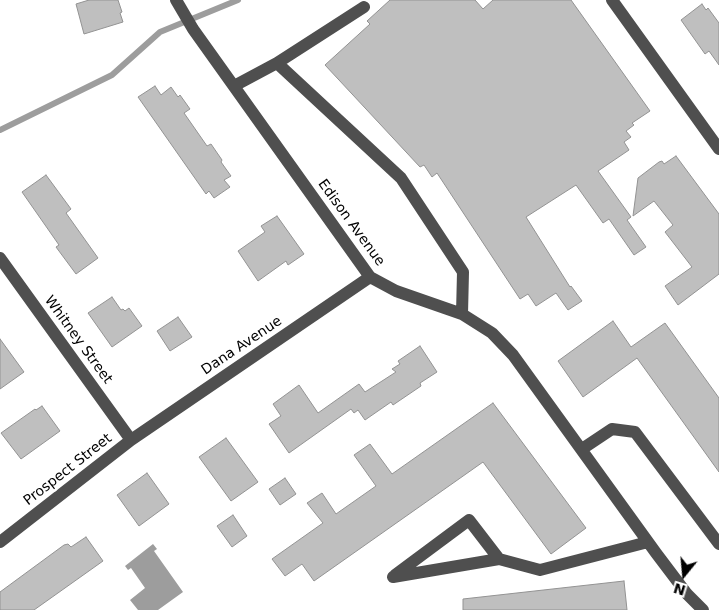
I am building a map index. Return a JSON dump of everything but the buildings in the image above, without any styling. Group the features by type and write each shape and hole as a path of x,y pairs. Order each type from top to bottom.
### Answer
{"street":[{"path":"612,0 719,149"},
{"name":"Edison Avenue","path":"177,3 193,29 370,277 396,291 462,314 492,333 513,354 652,548 687,594 702,610"},
{"path":"234,86 277,63 364,7"},
{"path":"277,63 402,178 463,272 462,314"},
{"name":"Whitney Street","path":"0,258 131,440"},
{"name":"Dana Avenue","path":"131,440 370,277"},
{"path":"582,449 612,428 635,432 719,544"},
{"name":"Prospect Street","path":"0,542 131,440"},
{"path":"499,560 469,520 394,577 499,560 540,570 652,548"}],"shaded area":[{"path":"153,544 157,549 154,551 183,592 158,610 138,610 130,600 145,588 131,568 128,570 125,566"}],"waterway":[{"path":"0,130 112,75 160,32 238,0"}]}
